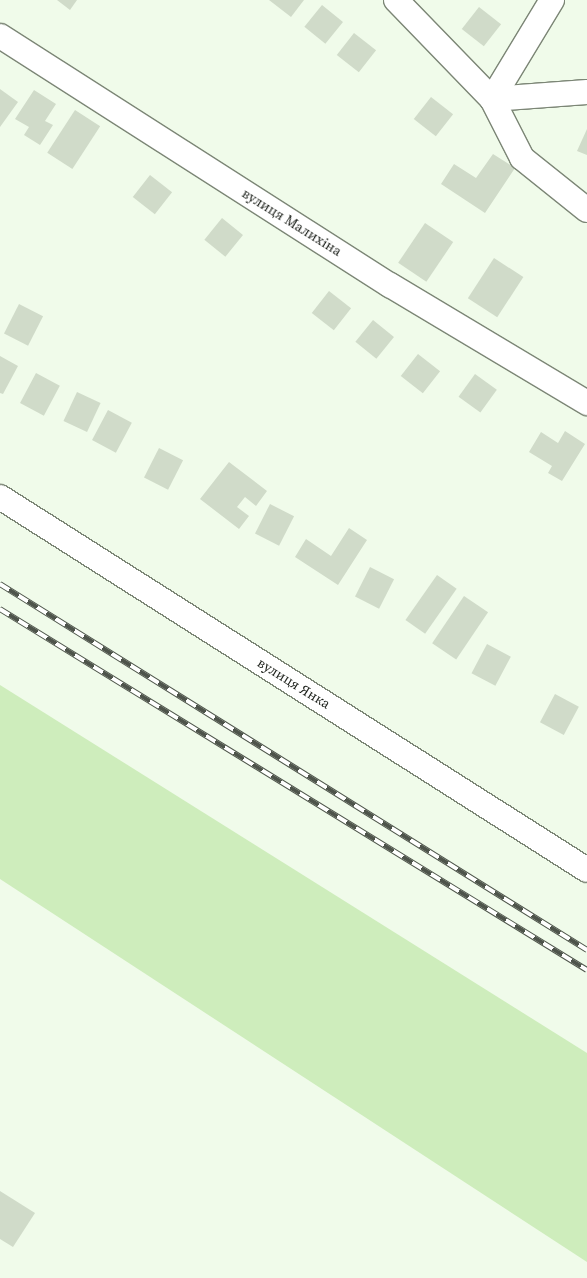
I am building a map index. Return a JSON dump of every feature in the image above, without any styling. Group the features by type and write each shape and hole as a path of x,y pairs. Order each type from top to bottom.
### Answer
{"street":[{"path":"396,0 492,99 522,158 587,210"},
{"path":"492,99 552,0"},
{"name":"вулиця Малихіна","path":"0,36 390,285 587,403"},
{"path":"492,99 587,92"},
{"name":"вулиця Янка","path":"0,497 587,870"}],"green space":[{"path":"0,685 587,1053 587,1262 0,879"}],"building":[{"path":"57,0 77,0 70,10"},
{"path":"269,0 304,0 291,17"},
{"path":"322,5 343,22 325,44 304,27"},
{"path":"479,7 501,24 484,46 462,29"},
{"path":"354,33 376,50 359,72 337,55"},
{"path":"0,89 18,102 0,127"},
{"path":"34,90 56,104 45,121 53,125 40,145 24,135 29,127 15,119"},
{"path":"431,97 453,114 436,136 414,119"},
{"path":"75,110 100,126 72,169 47,153"},
{"path":"587,129 587,155 577,151"},
{"path":"493,154 515,168 485,213 441,184 454,164 476,178"},
{"path":"150,175 172,192 155,214 133,197"},
{"path":"222,218 243,235 225,257 204,240"},
{"path":"425,223 453,242 426,282 398,263"},
{"path":"494,258 523,277 497,317 468,298"},
{"path":"329,291 351,308 334,330 312,313"},
{"path":"19,304 43,316 28,346 4,333"},
{"path":"373,320 394,337 376,359 355,342"},
{"path":"418,354 440,371 423,393 401,376"},
{"path":"0,356 18,366 3,394 0,393"},
{"path":"36,373 60,386 44,416 20,403"},
{"path":"475,374 497,390 480,413 459,397"},
{"path":"77,392 101,403 87,432 63,421"},
{"path":"108,410 132,423 116,453 92,440"},
{"path":"565,431 585,444 562,481 548,473 552,466 529,452 541,432 558,443"},
{"path":"159,448 183,460 168,490 144,477"},
{"path":"229,462 267,491 256,506 245,497 237,507 249,516 239,529 200,499"},
{"path":"270,504 294,516 279,546 255,533"},
{"path":"349,528 367,540 338,585 295,557 306,539 331,556"},
{"path":"370,567 394,579 379,609 355,596"},
{"path":"437,575 457,589 425,634 405,620"},
{"path":"464,596 488,612 456,659 432,643"},
{"path":"487,644 511,657 495,686 472,673"},
{"path":"555,694 579,707 564,735 540,722"},
{"path":"0,1191 35,1213 13,1247 0,1239"}],"railway":[{"path":"0,584 587,950"},
{"path":"0,609 587,970"}]}
